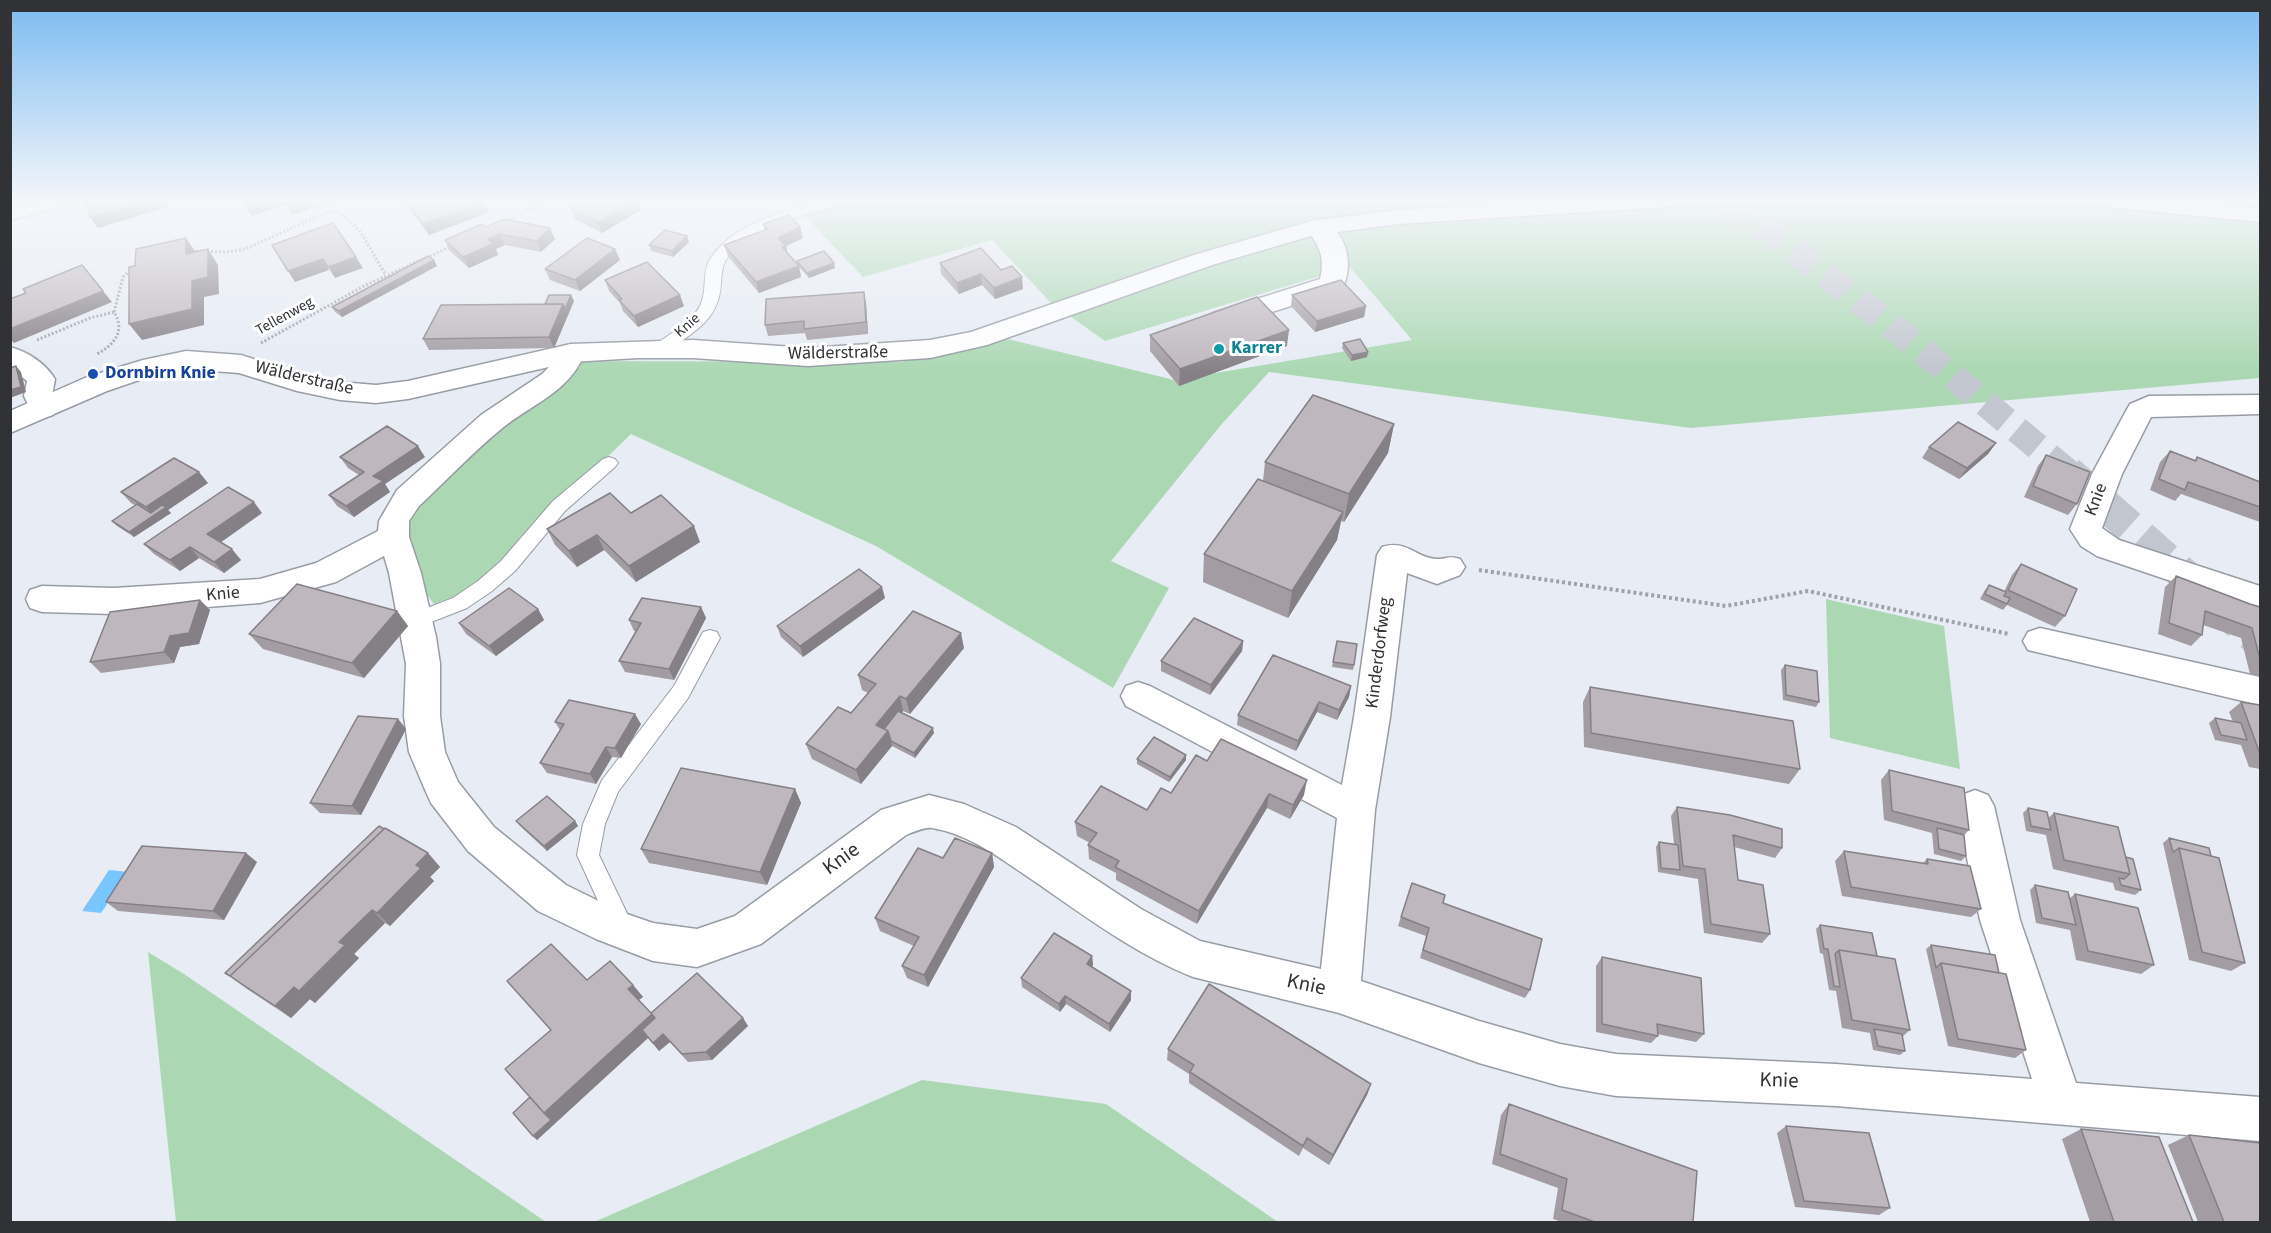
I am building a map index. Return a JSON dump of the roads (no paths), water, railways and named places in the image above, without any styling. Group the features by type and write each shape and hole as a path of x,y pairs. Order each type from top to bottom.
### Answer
{"street":[{"name":"Wälderstraße","path":"10,423 97,384 143,369 186,360 227,362 297,382 340,391 376,394 408,390 571,353 661,349 808,357 930,349 977,339 1212,258"},
{"path":"1222,318 1332,284 1336,271 1335,258"},
{"path":"20,350 27,365 41,379 38,396 43,408"},
{"path":"393,537 394,521 408,498 491,422 552,381 565,367 571,353"},
{"name":"Knie","path":"2260,405 2150,406 2140,411 2107,474 2086,529 2092,538 2108,548 2260,599"},
{"name":"Knie","path":"42,598 114,600 260,591 326,573 393,537 405,573 416,620 423,664 422,716 428,752 444,792 481,839 552,898 624,932 653,942 697,948 747,931 894,822 929,811 951,816 1003,839 1127,922 1193,958 1339,993 1491,1045 1560,1065 1616,1075 1836,1084 2260,1119"},
{"name":"Kinderdorfweg","path":"1339,993 1356,810 1372,717 1379,643 1393,555 1437,572 1449,567"},
{"path":"2040,641 2260,691"},
{"path":"1138,696 1356,810"},
{"path":"1975,806 2000,920 2061,1102"}],"lane":[{"name":"Knie","path":"661,349 699,318 709,305 716,261 719,258"},
{"path":"416,620 460,603 508,566 559,506 609,463"},
{"path":"624,932 588,855 594,824 610,787 681,692 710,638"}],"water":[{"path":"109,870 129,872 101,913 82,911"}],"tunnel":[{"path":"1803,258 1905,336 2070,474"},
{"path":"2068,472 2260,642"}],"place":[{"name":"Karrer","path":"1219,349"},
{"name":"Dornbirn Knie","path":"93,374"}]}
